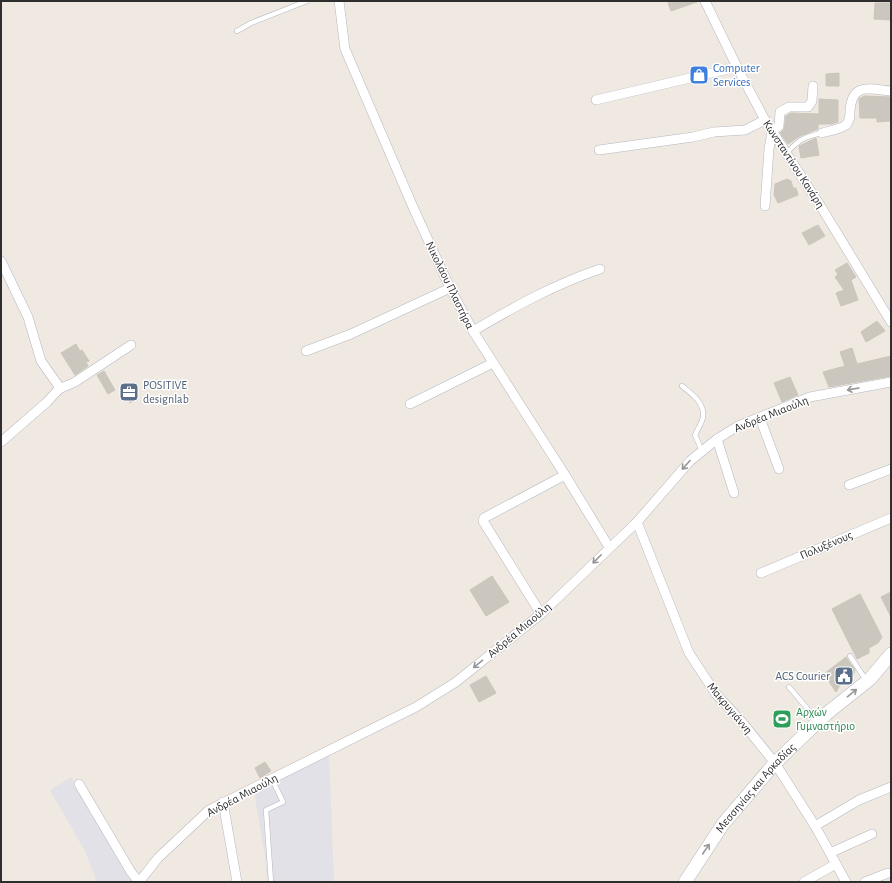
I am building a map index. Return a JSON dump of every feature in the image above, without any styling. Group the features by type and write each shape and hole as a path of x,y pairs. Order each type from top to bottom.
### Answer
{"street":[{"name":"Νικολάου Πλαστήρα","path":"339,1 345,48 413,207 450,288 473,331 566,474 609,547"},
{"name":"Κωνσταντίνου Κανάρη","path":"705,1 736,66 765,120 823,210 891,322"},
{"path":"596,100 736,66"},
{"path":"765,206 768,155 772,132 779,126 780,112 789,107 808,107 812,101 813,86"},
{"path":"822,133 845,126 850,119 851,100 856,91 865,88 891,91"},
{"path":"599,150 693,137 714,132 745,130 765,120"},
{"path":"1,261 28,317 41,361 58,385 59,389"},
{"path":"473,331 531,297 567,280 600,269"},
{"path":"306,350 351,334 450,288"},
{"path":"1,442 47,402 59,389 75,382 131,344"},
{"path":"410,404 493,363"},
{"name":"Ανδρέα Μιαούλη","path":"139,882 158,858 209,810 416,707 456,682 541,614 609,547 637,522 690,461 717,439 738,426 810,397 891,382"},
{"path":"760,418 780,469"},
{"path":"717,439 734,493"},
{"path":"849,485 891,469"},
{"path":"541,614 483,521 484,518 566,474"},
{"name":"Πολυξένους","path":"761,573 891,518"},
{"name":"Μακρυγιάννη","path":"637,522 689,653 716,694 775,763 816,826 846,882"},
{"name":"Μεσσηνίας και Αρκαδίας","path":"685,882 724,824 775,763 818,722 866,681 891,654"},
{"path":"79,784 131,872 139,882"},
{"path":"816,826 859,800 891,787"},
{"path":"223,802 238,882"},
{"path":"830,853 872,834"},
{"path":"804,882 836,864"},
{"path":"865,882 888,873"}],"lane":[{"path":"237,31 251,23 307,1"},
{"path":"786,154 797,141 805,137 822,133"},
{"path":"682,386 694,395 702,408 703,419 695,435 702,450"},
{"path":"850,656 866,681"},
{"path":"789,687 818,722"},
{"path":"271,882 266,810 282,802 272,779"}],"shaded area":[{"path":"329,754 334,882 267,882 266,862 254,792"},
{"path":"71,777 133,882 97,882 85,851 50,790"}],"building":[{"path":"675,1 697,2 671,11 668,3"},
{"path":"875,3 891,3 891,20 874,19"},
{"path":"839,73 839,86 826,86 826,74"},
{"path":"864,96 891,97 891,121 877,122 877,118 860,118 859,99"},
{"path":"819,99 838,100 838,122 831,124 818,124 818,129 800,136 788,144 780,133 784,129 786,116 791,113 819,114"},
{"path":"816,138 819,155 801,158 799,146"},
{"path":"787,179 791,181 793,188 796,188 798,195 778,203 774,195 775,184"},
{"path":"818,225 825,236 809,245 802,233"},
{"path":"847,263 856,277 851,280 858,300 841,306 836,293 844,290 835,277 838,274 835,270"},
{"path":"877,321 885,331 866,342 861,332"},
{"path":"76,344 89,361 86,362 88,366 75,375 61,353"},
{"path":"852,348 857,364 891,356 891,376 829,387 823,372 845,366 840,352"},
{"path":"104,371 115,390 108,394 97,375"},
{"path":"790,377 798,395 782,402 774,383"},
{"path":"129,385 138,398 130,403 122,389"},
{"path":"492,576 509,602 486,616 470,590"},
{"path":"891,592 891,617 881,597"},
{"path":"860,594 882,637 878,643 869,648 869,653 857,659 832,609"},
{"path":"846,657 855,670 852,678 840,685 836,692 824,674"},
{"path":"486,676 496,693 479,702 470,685"},
{"path":"265,762 271,771 260,778 255,768"}],"place":[{"name":"Computer Services","path":"699,75"},
{"name":"POSITIVE designlab","path":"129,392"},
{"name":"ACS Courier","path":"844,676"},
{"name":"Αρχών Γυμναστήριο","path":"782,719"}]}
